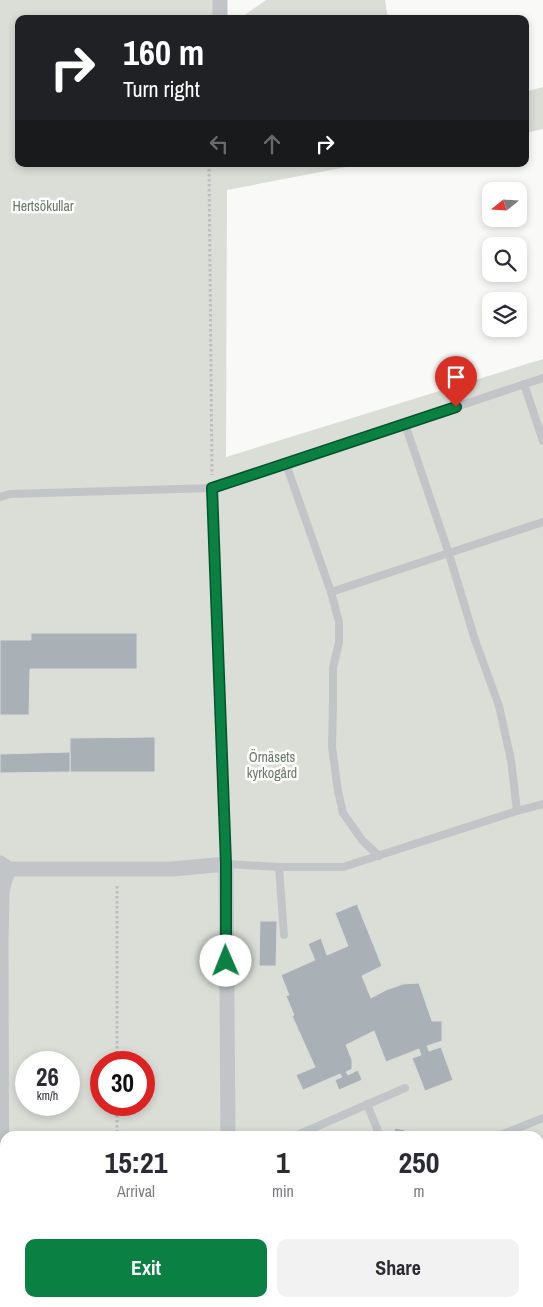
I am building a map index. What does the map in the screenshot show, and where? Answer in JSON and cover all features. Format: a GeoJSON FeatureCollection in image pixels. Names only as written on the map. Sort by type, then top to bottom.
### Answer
{"type":"FeatureCollection","features":[{"type":"Feature","properties":{"kind":"street"},"geometry":{"type":"LineString","coordinates":[[220,0],[220,15]]}},
{"type":"Feature","properties":{"kind":"street"},"geometry":{"type":"LineString","coordinates":[[2,1131],[1,941],[2,893],[5,866],[172,869],[226,864],[228,1131]]}},
{"type":"Feature","properties":{"kind":"lane"},"geometry":{"type":"LineString","coordinates":[[0,497],[10,494],[212,488],[543,378]]}},
{"type":"Feature","properties":{"kind":"lane"},"geometry":{"type":"LineString","coordinates":[[524,384],[543,441]]}},
{"type":"Feature","properties":{"kind":"lane"},"geometry":{"type":"LineString","coordinates":[[404,424],[449,554],[498,706],[511,760],[517,811]]}},
{"type":"Feature","properties":{"kind":"lane"},"geometry":{"type":"LineString","coordinates":[[286,464],[331,592],[339,622],[339,642],[333,668],[332,747],[338,790],[344,813],[362,840],[379,856]]}},
{"type":"Feature","properties":{"kind":"lane"},"geometry":{"type":"LineString","coordinates":[[212,488],[226,864],[279,867],[343,867],[543,804]]}},
{"type":"Feature","properties":{"kind":"lane"},"geometry":{"type":"LineString","coordinates":[[331,592],[543,522]]}},
{"type":"Feature","properties":{"kind":"lane"},"geometry":{"type":"LineString","coordinates":[[279,867],[284,934]]}},
{"type":"Feature","properties":{"kind":"lane"},"geometry":{"type":"LineString","coordinates":[[305,1131],[405,1088]]}},
{"type":"Feature","properties":{"kind":"lane"},"geometry":{"type":"LineString","coordinates":[[367,1104],[378,1131]]}},
{"type":"Feature","properties":{"kind":"lane"},"geometry":{"type":"LineString","coordinates":[[510,1131],[543,1118]]}},
{"type":"Feature","properties":{"kind":"path"},"geometry":{"type":"LineString","coordinates":[[209,167],[212,488]]}},
{"type":"Feature","properties":{"kind":"path"},"geometry":{"type":"LineString","coordinates":[[117,869],[117,1051]]}},
{"type":"Feature","properties":{"kind":"path"},"geometry":{"type":"LineString","coordinates":[[117,1116],[117,1131]]}},
{"type":"Feature","properties":{"kind":"green space","name":"Örnäsets kyrkogård"},"geometry":{"type":"Polygon","coordinates":[[[0,0],[224,0],[224,15],[15,15],[15,167],[346,167],[227,190],[226,457],[543,359],[543,1131],[0,1131],[0,0]]]}},
{"type":"Feature","properties":{"kind":"green space"},"geometry":{"type":"Polygon","coordinates":[[[266,0],[385,0],[387,15],[245,15],[266,0]]]}},
{"type":"Feature","properties":{"kind":"green space"},"geometry":{"type":"Polygon","coordinates":[[[543,87],[543,129],[529,132],[529,91],[543,87]]]}},
{"type":"Feature","properties":{"kind":"building"},"geometry":{"type":"Polygon","coordinates":[[[31,633],[137,633],[137,669],[30,669],[29,715],[0,715],[0,640],[31,640],[31,633]]]}},
{"type":"Feature","properties":{"kind":"building"},"geometry":{"type":"Polygon","coordinates":[[[155,737],[155,772],[70,772],[70,738],[155,737]]]}},
{"type":"Feature","properties":{"kind":"building"},"geometry":{"type":"Polygon","coordinates":[[[70,752],[70,772],[0,773],[0,754],[70,752]]]}},
{"type":"Feature","properties":{"kind":"building"},"geometry":{"type":"Polygon","coordinates":[[[357,904],[382,966],[362,976],[371,998],[403,984],[419,983],[432,1021],[442,1021],[442,1041],[427,1046],[429,1051],[441,1047],[453,1080],[425,1091],[412,1058],[421,1055],[419,1049],[386,1062],[374,1031],[346,1045],[352,1060],[352,1069],[346,1072],[348,1075],[358,1070],[362,1080],[339,1090],[335,1080],[342,1077],[340,1074],[303,1090],[296,1075],[315,1067],[292,1016],[294,1015],[286,996],[289,995],[281,975],[315,960],[308,944],[321,938],[327,955],[348,946],[335,913],[357,904]]]}},
{"type":"Feature","properties":{"kind":"building"},"geometry":{"type":"Polygon","coordinates":[[[260,921],[277,921],[276,966],[259,966],[260,921]]]}},
{"type":"Feature","properties":{"kind":"building"},"geometry":{"type":"Polygon","coordinates":[[[395,1128],[405,1130],[405,1131],[394,1131],[395,1128]]]}},
{"type":"Feature","properties":{"kind":"route"},"geometry":{"type":"LineString","coordinates":[[226,961],[226,864],[212,488],[456,407]]}},
{"type":"Feature","properties":{"kind":"park label","name":"Hertsökullar"},"geometry":{"type":"Point","coordinates":[43,206]}}]}
